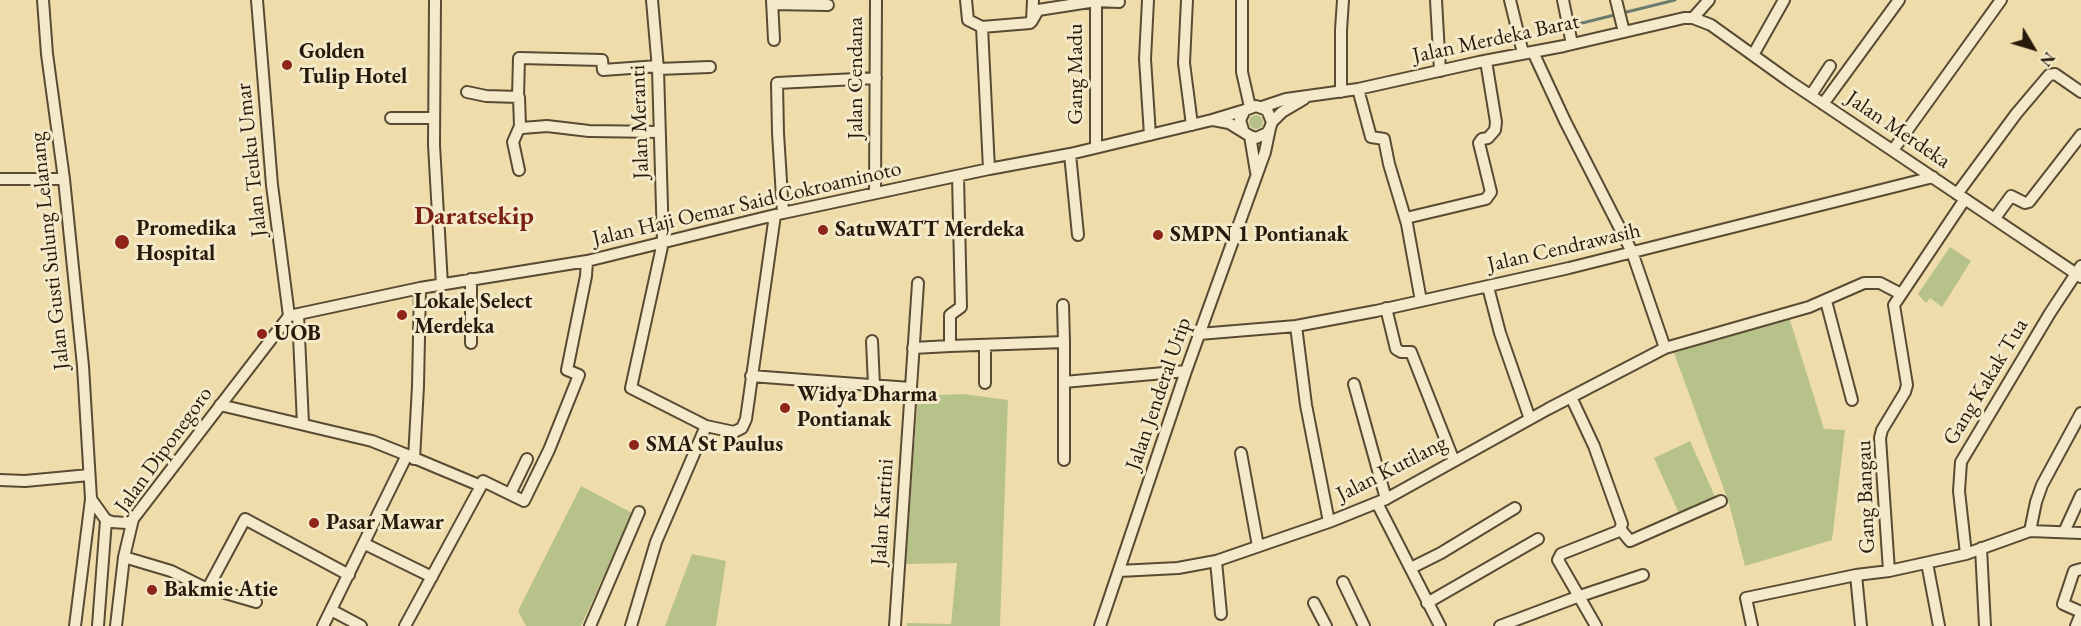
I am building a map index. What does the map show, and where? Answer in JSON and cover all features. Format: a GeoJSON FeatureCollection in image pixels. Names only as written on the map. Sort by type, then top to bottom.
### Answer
{"type":"FeatureCollection","features":[{"type":"Feature","properties":{"kind":"street","name":"Jalan Gusti Sulung Lelanang"},"geometry":{"type":"LineString","coordinates":[[43,0],[47,54],[64,179],[83,366],[91,499],[75,626]]}},
{"type":"Feature","properties":{"kind":"street","name":"Jalan Teuku Umar"},"geometry":{"type":"LineString","coordinates":[[257,0],[272,185],[294,315],[303,424]]}},
{"type":"Feature","properties":{"kind":"street"},"geometry":{"type":"LineString","coordinates":[[435,0],[434,118],[442,285]]}},
{"type":"Feature","properties":{"kind":"street","name":"Jalan Meranti"},"geometry":{"type":"LineString","coordinates":[[652,0],[658,68],[663,242],[631,388],[706,426]]}},
{"type":"Feature","properties":{"kind":"street","name":"Jalan Cendana"},"geometry":{"type":"LineString","coordinates":[[875,193],[876,0]]}},
{"type":"Feature","properties":{"kind":"street"},"geometry":{"type":"LineString","coordinates":[[966,0],[968,20],[982,27],[1030,23],[1038,10],[1096,1],[1119,2],[1119,0]]}},
{"type":"Feature","properties":{"kind":"street"},"geometry":{"type":"LineString","coordinates":[[1032,21],[1033,0]]}},
{"type":"Feature","properties":{"kind":"street"},"geometry":{"type":"LineString","coordinates":[[1148,0],[1145,59],[1150,135]]}},
{"type":"Feature","properties":{"kind":"street"},"geometry":{"type":"LineString","coordinates":[[1187,0],[1184,63],[1192,125]]}},
{"type":"Feature","properties":{"kind":"street"},"geometry":{"type":"LineString","coordinates":[[1242,0],[1242,72],[1247,109],[1240,120],[1246,133],[1257,176]]}},
{"type":"Feature","properties":{"kind":"street"},"geometry":{"type":"LineString","coordinates":[[1341,92],[1343,0]]}},
{"type":"Feature","properties":{"kind":"street"},"geometry":{"type":"LineString","coordinates":[[1436,0],[1440,71]]}},
{"type":"Feature","properties":{"kind":"street"},"geometry":{"type":"LineString","coordinates":[[1510,0],[1528,53],[1632,252],[1665,348]]}},
{"type":"Feature","properties":{"kind":"street"},"geometry":{"type":"LineString","coordinates":[[1563,0],[1572,44]]}},
{"type":"Feature","properties":{"kind":"street"},"geometry":{"type":"LineString","coordinates":[[1693,18],[1708,0]]}},
{"type":"Feature","properties":{"kind":"street"},"geometry":{"type":"LineString","coordinates":[[1753,55],[1784,0]]}},
{"type":"Feature","properties":{"kind":"street"},"geometry":{"type":"LineString","coordinates":[[1823,104],[1899,0]]}},
{"type":"Feature","properties":{"kind":"street"},"geometry":{"type":"LineString","coordinates":[[1893,150],[2001,0]]}},
{"type":"Feature","properties":{"kind":"street","name":"Gang Madu"},"geometry":{"type":"LineString","coordinates":[[1096,1],[1096,147]]}},
{"type":"Feature","properties":{"kind":"street"},"geometry":{"type":"LineString","coordinates":[[774,40],[772,2],[828,5]]}},
{"type":"Feature","properties":{"kind":"street"},"geometry":{"type":"LineString","coordinates":[[1617,3],[1623,28]]}},
{"type":"Feature","properties":{"kind":"street","name":"Jalan Merdeka Barat"},"geometry":{"type":"LineString","coordinates":[[1262,107],[1286,99],[1358,89],[1572,44],[1623,28],[1693,18]]}},
{"type":"Feature","properties":{"kind":"street","name":"Jalan Merdeka"},"geometry":{"type":"LineString","coordinates":[[1693,18],[1711,26],[1823,104],[1961,196],[1997,215],[2079,272]]}},
{"type":"Feature","properties":{"kind":"street"},"geometry":{"type":"LineString","coordinates":[[982,27],[989,169]]}},
{"type":"Feature","properties":{"kind":"street"},"geometry":{"type":"LineString","coordinates":[[519,170],[513,142],[520,126],[519,58],[602,60],[603,70],[710,68]]}},
{"type":"Feature","properties":{"kind":"street"},"geometry":{"type":"LineString","coordinates":[[1406,218],[1486,199],[1491,192],[1479,143],[1495,130],[1496,122],[1486,61]]}},
{"type":"Feature","properties":{"kind":"street"},"geometry":{"type":"LineString","coordinates":[[1811,95],[1830,66]]}},
{"type":"Feature","properties":{"kind":"street","name":"Gang Bangau"},"geometry":{"type":"LineString","coordinates":[[1889,571],[1880,438],[1882,430],[1907,388],[1894,305],[1961,196],[2016,114],[2049,75],[2055,74],[2081,92]]}},
{"type":"Feature","properties":{"kind":"street"},"geometry":{"type":"LineString","coordinates":[[631,626],[656,542],[706,426],[734,432],[742,428],[746,419],[751,376],[779,214],[777,83],[876,78]]}},
{"type":"Feature","properties":{"kind":"street"},"geometry":{"type":"LineString","coordinates":[[1358,89],[1371,137],[1384,139],[1406,218],[1421,301]]}},
{"type":"Feature","properties":{"kind":"street"},"geometry":{"type":"LineString","coordinates":[[467,92],[486,96],[518,97]]}},
{"type":"Feature","properties":{"kind":"street"},"geometry":{"type":"LineString","coordinates":[[1212,120],[1229,123],[1246,133],[1262,136],[1282,112],[1307,97]]}},
{"type":"Feature","properties":{"kind":"street"},"geometry":{"type":"LineString","coordinates":[[1247,109],[1262,107],[1271,116],[1271,125]]}},
{"type":"Feature","properties":{"kind":"street","name":"Jalan Haji Oemar Said Cokroaminoto"},"geometry":{"type":"LineString","coordinates":[[294,315],[420,288],[587,261],[779,214],[1070,154],[1212,120],[1247,109]]}},
{"type":"Feature","properties":{"kind":"street"},"geometry":{"type":"LineString","coordinates":[[391,118],[434,118]]}},
{"type":"Feature","properties":{"kind":"street","name":"Jalan Jenderal Urip"},"geometry":{"type":"LineString","coordinates":[[1100,626],[1186,371],[1257,176],[1271,125]]}},
{"type":"Feature","properties":{"kind":"street"},"geometry":{"type":"LineString","coordinates":[[520,126],[522,128],[547,126],[589,131],[660,132]]}},
{"type":"Feature","properties":{"kind":"street"},"geometry":{"type":"LineString","coordinates":[[1997,215],[2012,196],[2025,203],[2029,202],[2081,135]]}},
{"type":"Feature","properties":{"kind":"street"},"geometry":{"type":"LineString","coordinates":[[1070,154],[1078,235]]}},
{"type":"Feature","properties":{"kind":"street"},"geometry":{"type":"LineString","coordinates":[[950,346],[950,315],[960,309],[962,304],[958,176]]}},
{"type":"Feature","properties":{"kind":"street","name":"Jalan Cendrawasih"},"geometry":{"type":"LineString","coordinates":[[1199,334],[1296,326],[1386,309],[1488,287],[1933,177]]}},
{"type":"Feature","properties":{"kind":"street"},"geometry":{"type":"LineString","coordinates":[[0,179],[64,179]]}},
{"type":"Feature","properties":{"kind":"street"},"geometry":{"type":"LineString","coordinates":[[219,405],[372,441],[524,501],[549,450],[579,375],[567,370],[587,261]]}},
{"type":"Feature","properties":{"kind":"street","name":"Gang Kakak Tua"},"geometry":{"type":"LineString","coordinates":[[1966,554],[1959,491],[1961,462],[2044,322],[2079,272]]}},
{"type":"Feature","properties":{"kind":"street"},"geometry":{"type":"LineString","coordinates":[[471,279],[471,343]]}},
{"type":"Feature","properties":{"kind":"street","name":"Jalan Kutilang"},"geometry":{"type":"LineString","coordinates":[[1119,571],[1178,568],[1216,561],[1329,522],[1381,501],[1665,348],[1826,301],[1870,282],[1880,283],[1901,294]]}},
{"type":"Feature","properties":{"kind":"street","name":"Jalan Kartini"},"geometry":{"type":"LineString","coordinates":[[895,626],[918,283]]}},
{"type":"Feature","properties":{"kind":"street"},"geometry":{"type":"LineString","coordinates":[[1488,287],[1500,333],[1530,419]]}},
{"type":"Feature","properties":{"kind":"street"},"geometry":{"type":"LineString","coordinates":[[323,626],[411,457],[418,386],[420,288]]}},
{"type":"Feature","properties":{"kind":"street"},"geometry":{"type":"LineString","coordinates":[[1826,301],[1852,400]]}},
{"type":"Feature","properties":{"kind":"street"},"geometry":{"type":"LineString","coordinates":[[1063,305],[1064,460]]}},
{"type":"Feature","properties":{"kind":"street"},"geometry":{"type":"LineString","coordinates":[[1386,309],[1396,349],[1401,352],[1411,352],[1454,461]]}},
{"type":"Feature","properties":{"kind":"street","name":"Jalan Diponegoro"},"geometry":{"type":"LineString","coordinates":[[116,626],[124,556],[133,519],[219,405],[294,315]]}},
{"type":"Feature","properties":{"kind":"street"},"geometry":{"type":"LineString","coordinates":[[1296,326],[1306,405],[1329,522]]}},
{"type":"Feature","properties":{"kind":"street"},"geometry":{"type":"LineString","coordinates":[[872,341],[874,385]]}},
{"type":"Feature","properties":{"kind":"street"},"geometry":{"type":"LineString","coordinates":[[913,348],[1065,342]]}},
{"type":"Feature","properties":{"kind":"street"},"geometry":{"type":"LineString","coordinates":[[985,345],[985,383]]}},
{"type":"Feature","properties":{"kind":"street"},"geometry":{"type":"LineString","coordinates":[[1064,382],[1186,371]]}},
{"type":"Feature","properties":{"kind":"street"},"geometry":{"type":"LineString","coordinates":[[751,376],[910,388]]}},
{"type":"Feature","properties":{"kind":"street"},"geometry":{"type":"LineString","coordinates":[[1354,384],[1381,501],[1427,603],[1440,626]]}},
{"type":"Feature","properties":{"kind":"street"},"geometry":{"type":"LineString","coordinates":[[1571,397],[1605,474],[1622,524],[1621,530],[1630,542],[1721,501]]}},
{"type":"Feature","properties":{"kind":"street"},"geometry":{"type":"LineString","coordinates":[[2030,531],[2042,485],[2081,413]]}},
{"type":"Feature","properties":{"kind":"street"},"geometry":{"type":"LineString","coordinates":[[1241,453],[1258,546]]}},
{"type":"Feature","properties":{"kind":"street"},"geometry":{"type":"LineString","coordinates":[[510,494],[527,459]]}},
{"type":"Feature","properties":{"kind":"street"},"geometry":{"type":"LineString","coordinates":[[0,480],[25,481],[89,475]]}},
{"type":"Feature","properties":{"kind":"street"},"geometry":{"type":"LineString","coordinates":[[405,626],[482,484]]}},
{"type":"Feature","properties":{"kind":"street"},"geometry":{"type":"LineString","coordinates":[[2064,532],[2081,495]]}},
{"type":"Feature","properties":{"kind":"street"},"geometry":{"type":"LineString","coordinates":[[91,499],[106,520],[119,524],[133,519]]}},
{"type":"Feature","properties":{"kind":"street"},"geometry":{"type":"LineString","coordinates":[[1411,568],[1441,553],[1515,508]]}},
{"type":"Feature","properties":{"kind":"street"},"geometry":{"type":"LineString","coordinates":[[590,626],[639,512]]}},
{"type":"Feature","properties":{"kind":"street"},"geometry":{"type":"LineString","coordinates":[[208,588],[245,519],[349,575]]}},
{"type":"Feature","properties":{"kind":"street"},"geometry":{"type":"LineString","coordinates":[[98,626],[106,520]]}},
{"type":"Feature","properties":{"kind":"street"},"geometry":{"type":"LineString","coordinates":[[1596,626],[1559,564],[1560,556],[1621,530]]}},
{"type":"Feature","properties":{"kind":"street"},"geometry":{"type":"LineString","coordinates":[[1752,626],[1746,598],[1966,554],[2030,531],[2081,534]]}},
{"type":"Feature","properties":{"kind":"street"},"geometry":{"type":"LineString","coordinates":[[1427,603],[1538,539]]}},
{"type":"Feature","properties":{"kind":"street"},"geometry":{"type":"LineString","coordinates":[[365,544],[432,577]]}},
{"type":"Feature","properties":{"kind":"street"},"geometry":{"type":"LineString","coordinates":[[1981,548],[1985,626]]}},
{"type":"Feature","properties":{"kind":"street"},"geometry":{"type":"LineString","coordinates":[[124,556],[208,588],[256,602]]}},
{"type":"Feature","properties":{"kind":"street"},"geometry":{"type":"LineString","coordinates":[[1216,561],[1221,614]]}},
{"type":"Feature","properties":{"kind":"street"},"geometry":{"type":"LineString","coordinates":[[1927,563],[1939,626]]}},
{"type":"Feature","properties":{"kind":"street"},"geometry":{"type":"LineString","coordinates":[[2076,626],[2081,613],[2063,604],[2074,571],[2081,569]]}},
{"type":"Feature","properties":{"kind":"street"},"geometry":{"type":"LineString","coordinates":[[1500,626],[1643,575]]}},
{"type":"Feature","properties":{"kind":"street"},"geometry":{"type":"LineString","coordinates":[[1856,575],[1861,626]]}},
{"type":"Feature","properties":{"kind":"street"},"geometry":{"type":"LineString","coordinates":[[1343,582],[1364,626]]}},
{"type":"Feature","properties":{"kind":"street"},"geometry":{"type":"LineString","coordinates":[[1314,603],[1326,626]]}},
{"type":"Feature","properties":{"kind":"street"},"geometry":{"type":"LineString","coordinates":[[331,610],[361,626]]}},
{"type":"Feature","properties":{"kind":"green space"},"geometry":{"type":"Polygon","coordinates":[[[1253,115],[1259,115],[1263,122],[1259,129],[1253,129],[1249,125],[1249,119],[1253,115]]]}},
{"type":"Feature","properties":{"kind":"green space"},"geometry":{"type":"Polygon","coordinates":[[[1950,247],[1971,261],[1942,307],[1930,298],[1926,303],[1918,294],[1950,247]]]}},
{"type":"Feature","properties":{"kind":"green space"},"geometry":{"type":"Polygon","coordinates":[[[1789,317],[1824,429],[1845,430],[1832,540],[1745,566],[1729,503],[1674,353],[1789,317]]]}},
{"type":"Feature","properties":{"kind":"green space"},"geometry":{"type":"Polygon","coordinates":[[[963,394],[1008,400],[1000,626],[907,626],[907,623],[951,624],[957,563],[905,564],[918,396],[963,394]]]}},
{"type":"Feature","properties":{"kind":"green space"},"geometry":{"type":"Polygon","coordinates":[[[1690,441],[1717,501],[1681,518],[1654,458],[1690,441]]]}},
{"type":"Feature","properties":{"kind":"green space"},"geometry":{"type":"Polygon","coordinates":[[[581,486],[632,513],[581,626],[526,626],[518,611],[581,486]]]}},
{"type":"Feature","properties":{"kind":"green space"},"geometry":{"type":"Polygon","coordinates":[[[692,554],[726,561],[716,626],[665,626],[692,554]]]}},
{"type":"Feature","properties":{"kind":"waterway"},"geometry":{"type":"LineString","coordinates":[[1558,29],[1675,0]]}},
{"type":"Feature","properties":{"kind":"place","name":"Golden Tulip Hotel"},"geometry":{"type":"Point","coordinates":[287,65]}},
{"type":"Feature","properties":{"kind":"place","name":"SatuWATT Merdeka"},"geometry":{"type":"Point","coordinates":[823,230]}},
{"type":"Feature","properties":{"kind":"place","name":"SMPN 1 Pontianak"},"geometry":{"type":"Point","coordinates":[1158,235]}},
{"type":"Feature","properties":{"kind":"place","name":"Promedika Hospital"},"geometry":{"type":"Point","coordinates":[122,242]}},
{"type":"Feature","properties":{"kind":"place","name":"Lokale Select Merdeka"},"geometry":{"type":"Point","coordinates":[402,315]}},
{"type":"Feature","properties":{"kind":"place","name":"UOB"},"geometry":{"type":"Point","coordinates":[262,334]}},
{"type":"Feature","properties":{"kind":"place","name":"Widya Dharma Pontianak"},"geometry":{"type":"Point","coordinates":[785,408]}},
{"type":"Feature","properties":{"kind":"place","name":"SMA St Paulus"},"geometry":{"type":"Point","coordinates":[634,445]}},
{"type":"Feature","properties":{"kind":"place","name":"Pasar Mawar"},"geometry":{"type":"Point","coordinates":[314,523]}},
{"type":"Feature","properties":{"kind":"place","name":"Bakmie Atie"},"geometry":{"type":"Point","coordinates":[152,590]}},
{"type":"Feature","properties":{"kind":"district","name":"Daratsekip"},"geometry":{"type":"Point","coordinates":[474,217]}}]}
